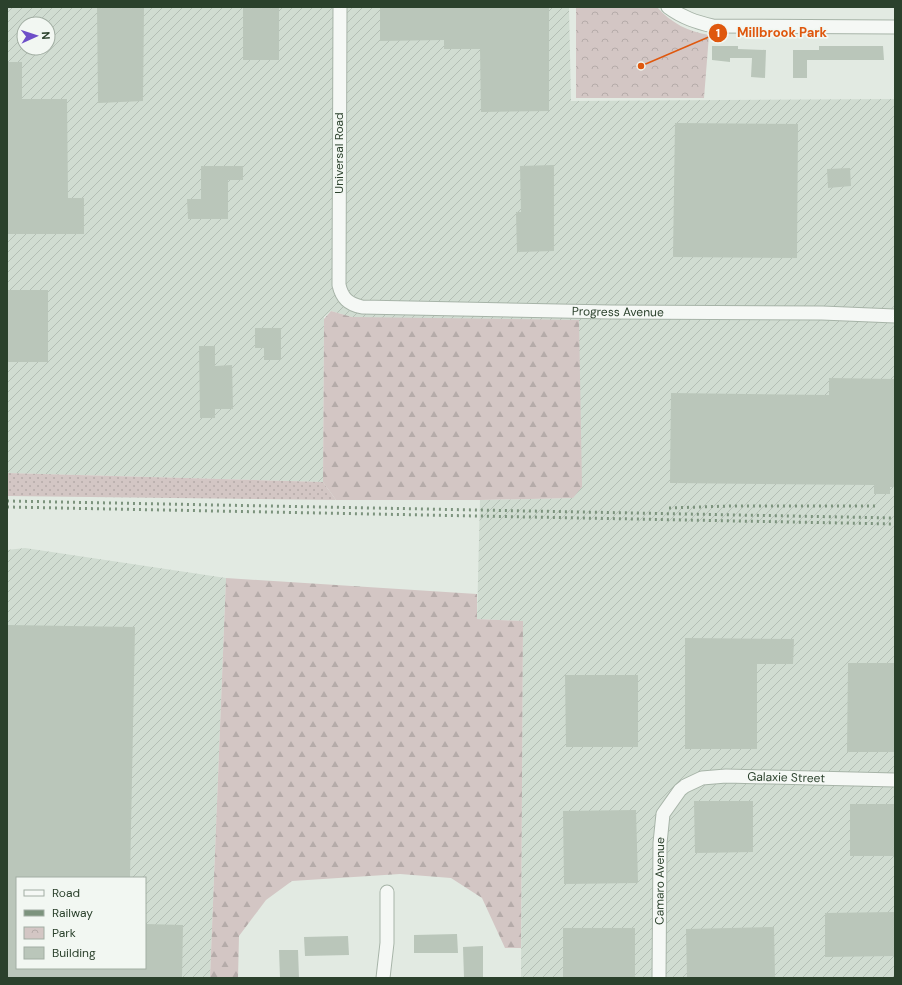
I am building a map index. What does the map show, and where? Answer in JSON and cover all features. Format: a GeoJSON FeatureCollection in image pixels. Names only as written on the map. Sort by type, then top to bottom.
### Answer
{"type":"FeatureCollection","features":[{"type":"Feature","properties":{"kind":"street","name":"Universal Road"},"geometry":{"type":"LineString","coordinates":[[340,7],[339,285],[344,298]]}},
{"type":"Feature","properties":{"kind":"street"},"geometry":{"type":"LineString","coordinates":[[668,7],[680,16],[692,21],[713,26],[895,26]]}},
{"type":"Feature","properties":{"kind":"street","name":"Progress Avenue"},"geometry":{"type":"LineString","coordinates":[[344,298],[352,305],[362,307],[610,312],[822,313],[895,316]]}},
{"type":"Feature","properties":{"kind":"street","name":"Galaxie Street"},"geometry":{"type":"LineString","coordinates":[[680,790],[702,778],[726,776],[895,780]]}},
{"type":"Feature","properties":{"kind":"street","name":"Camaro Avenue"},"geometry":{"type":"LineString","coordinates":[[659,978],[660,843],[663,814],[680,790]]}},
{"type":"Feature","properties":{"kind":"street"},"geometry":{"type":"LineString","coordinates":[[383,978],[387,943],[387,892]]}},
{"type":"Feature","properties":{"kind":"shaded area"},"geometry":{"type":"Polygon","coordinates":[[[7,7],[569,7],[571,101],[895,99],[895,978],[521,978],[523,621],[477,619],[480,500],[573,498],[352,317],[331,311],[324,317],[323,482],[7,473],[7,7]]]}},
{"type":"Feature","properties":{"kind":"shaded area"},"geometry":{"type":"Polygon","coordinates":[[[25,548],[226,578],[210,978],[7,978],[7,550],[25,548]]]}},
{"type":"Feature","properties":{"kind":"green space"},"geometry":{"type":"Polygon","coordinates":[[[576,7],[657,7],[668,18],[681,26],[694,32],[709,35],[704,98],[576,98],[576,7]]]}},
{"type":"Feature","properties":{"kind":"green space"},"geometry":{"type":"Polygon","coordinates":[[[331,311],[352,317],[579,320],[582,487],[573,498],[480,500],[336,500],[323,482],[324,319],[331,311]]]}},
{"type":"Feature","properties":{"kind":"green space"},"geometry":{"type":"Polygon","coordinates":[[[7,473],[323,482],[336,500],[7,496],[7,473]]]}},
{"type":"Feature","properties":{"kind":"green space"},"geometry":{"type":"Polygon","coordinates":[[[226,578],[477,594],[477,619],[523,621],[521,948],[505,948],[482,898],[451,878],[400,874],[292,881],[266,900],[239,936],[238,978],[210,978],[226,578]]]}},
{"type":"Feature","properties":{"kind":"building"},"geometry":{"type":"Polygon","coordinates":[[[97,7],[144,7],[143,101],[98,103],[97,7]]]}},
{"type":"Feature","properties":{"kind":"building"},"geometry":{"type":"Polygon","coordinates":[[[243,7],[279,7],[279,60],[243,60],[243,7]]]}},
{"type":"Feature","properties":{"kind":"building"},"geometry":{"type":"Polygon","coordinates":[[[380,7],[549,7],[549,111],[481,112],[480,49],[444,49],[444,40],[380,41],[380,7]]]}},
{"type":"Feature","properties":{"kind":"building"},"geometry":{"type":"Polygon","coordinates":[[[712,46],[738,46],[738,49],[766,50],[765,78],[751,77],[752,58],[730,58],[730,62],[712,60],[712,46]]]}},
{"type":"Feature","properties":{"kind":"building"},"geometry":{"type":"Polygon","coordinates":[[[819,46],[883,46],[884,60],[807,60],[807,78],[793,78],[793,50],[819,50],[819,46]]]}},
{"type":"Feature","properties":{"kind":"building"},"geometry":{"type":"Polygon","coordinates":[[[7,62],[22,62],[22,99],[67,99],[68,198],[84,198],[84,234],[7,234],[7,62]]]}},
{"type":"Feature","properties":{"kind":"building"},"geometry":{"type":"Polygon","coordinates":[[[675,123],[798,124],[797,258],[673,257],[675,123]]]}},
{"type":"Feature","properties":{"kind":"building"},"geometry":{"type":"Polygon","coordinates":[[[554,165],[554,251],[517,252],[516,212],[521,212],[520,166],[554,165]]]}},
{"type":"Feature","properties":{"kind":"building"},"geometry":{"type":"Polygon","coordinates":[[[201,166],[243,166],[243,180],[228,180],[228,219],[188,219],[187,199],[201,199],[201,166]]]}},
{"type":"Feature","properties":{"kind":"building"},"geometry":{"type":"Polygon","coordinates":[[[850,168],[851,186],[828,188],[827,169],[850,168]]]}},
{"type":"Feature","properties":{"kind":"building"},"geometry":{"type":"Polygon","coordinates":[[[7,290],[48,290],[48,362],[7,362],[7,290]]]}},
{"type":"Feature","properties":{"kind":"building"},"geometry":{"type":"Polygon","coordinates":[[[255,328],[281,328],[281,360],[264,360],[264,348],[255,348],[255,328]]]}},
{"type":"Feature","properties":{"kind":"building"},"geometry":{"type":"Polygon","coordinates":[[[199,346],[215,346],[215,366],[232,365],[233,409],[215,409],[215,418],[200,418],[199,346]]]}},
{"type":"Feature","properties":{"kind":"building"},"geometry":{"type":"Polygon","coordinates":[[[829,378],[895,379],[895,487],[890,487],[890,494],[874,494],[874,485],[670,483],[671,393],[829,395],[829,378]]]}},
{"type":"Feature","properties":{"kind":"building"},"geometry":{"type":"Polygon","coordinates":[[[7,625],[135,627],[130,877],[16,877],[16,969],[146,969],[146,924],[183,925],[182,978],[7,978],[7,625]]]}},
{"type":"Feature","properties":{"kind":"building"},"geometry":{"type":"Polygon","coordinates":[[[685,638],[794,639],[793,664],[757,664],[757,749],[685,749],[685,638]]]}},
{"type":"Feature","properties":{"kind":"building"},"geometry":{"type":"Polygon","coordinates":[[[848,663],[895,663],[895,752],[847,752],[848,663]]]}},
{"type":"Feature","properties":{"kind":"building"},"geometry":{"type":"Polygon","coordinates":[[[565,675],[638,675],[638,747],[566,747],[565,675]]]}},
{"type":"Feature","properties":{"kind":"building"},"geometry":{"type":"Polygon","coordinates":[[[694,801],[753,801],[753,852],[695,853],[694,801]]]}},
{"type":"Feature","properties":{"kind":"building"},"geometry":{"type":"Polygon","coordinates":[[[850,804],[895,804],[895,856],[850,856],[850,804]]]}},
{"type":"Feature","properties":{"kind":"building"},"geometry":{"type":"Polygon","coordinates":[[[636,810],[638,883],[564,884],[563,811],[636,810]]]}},
{"type":"Feature","properties":{"kind":"building"},"geometry":{"type":"Polygon","coordinates":[[[895,912],[895,956],[825,957],[825,913],[895,912]]]}},
{"type":"Feature","properties":{"kind":"building"},"geometry":{"type":"Polygon","coordinates":[[[774,927],[775,978],[687,978],[686,929],[774,927]]]}},
{"type":"Feature","properties":{"kind":"building"},"geometry":{"type":"Polygon","coordinates":[[[563,928],[635,928],[635,978],[563,978],[563,928]]]}},
{"type":"Feature","properties":{"kind":"building"},"geometry":{"type":"Polygon","coordinates":[[[457,934],[458,953],[414,953],[414,935],[457,934]]]}},
{"type":"Feature","properties":{"kind":"building"},"geometry":{"type":"Polygon","coordinates":[[[348,936],[349,955],[305,956],[304,937],[348,936]]]}},
{"type":"Feature","properties":{"kind":"building"},"geometry":{"type":"Polygon","coordinates":[[[483,946],[483,978],[464,978],[463,947],[483,946]]]}},
{"type":"Feature","properties":{"kind":"building"},"geometry":{"type":"Polygon","coordinates":[[[279,950],[298,950],[299,978],[280,978],[279,950]]]}},
{"type":"Feature","properties":{"kind":"railway"},"geometry":{"type":"LineString","coordinates":[[7,501],[895,518]]}},
{"type":"Feature","properties":{"kind":"railway"},"geometry":{"type":"LineString","coordinates":[[669,508],[730,506],[875,506]]}},
{"type":"Feature","properties":{"kind":"railway"},"geometry":{"type":"LineString","coordinates":[[7,507],[895,524]]}},
{"type":"Feature","properties":{"kind":"place","name":"Millbrook Park"},"geometry":{"type":"Point","coordinates":[641,66]}}]}
